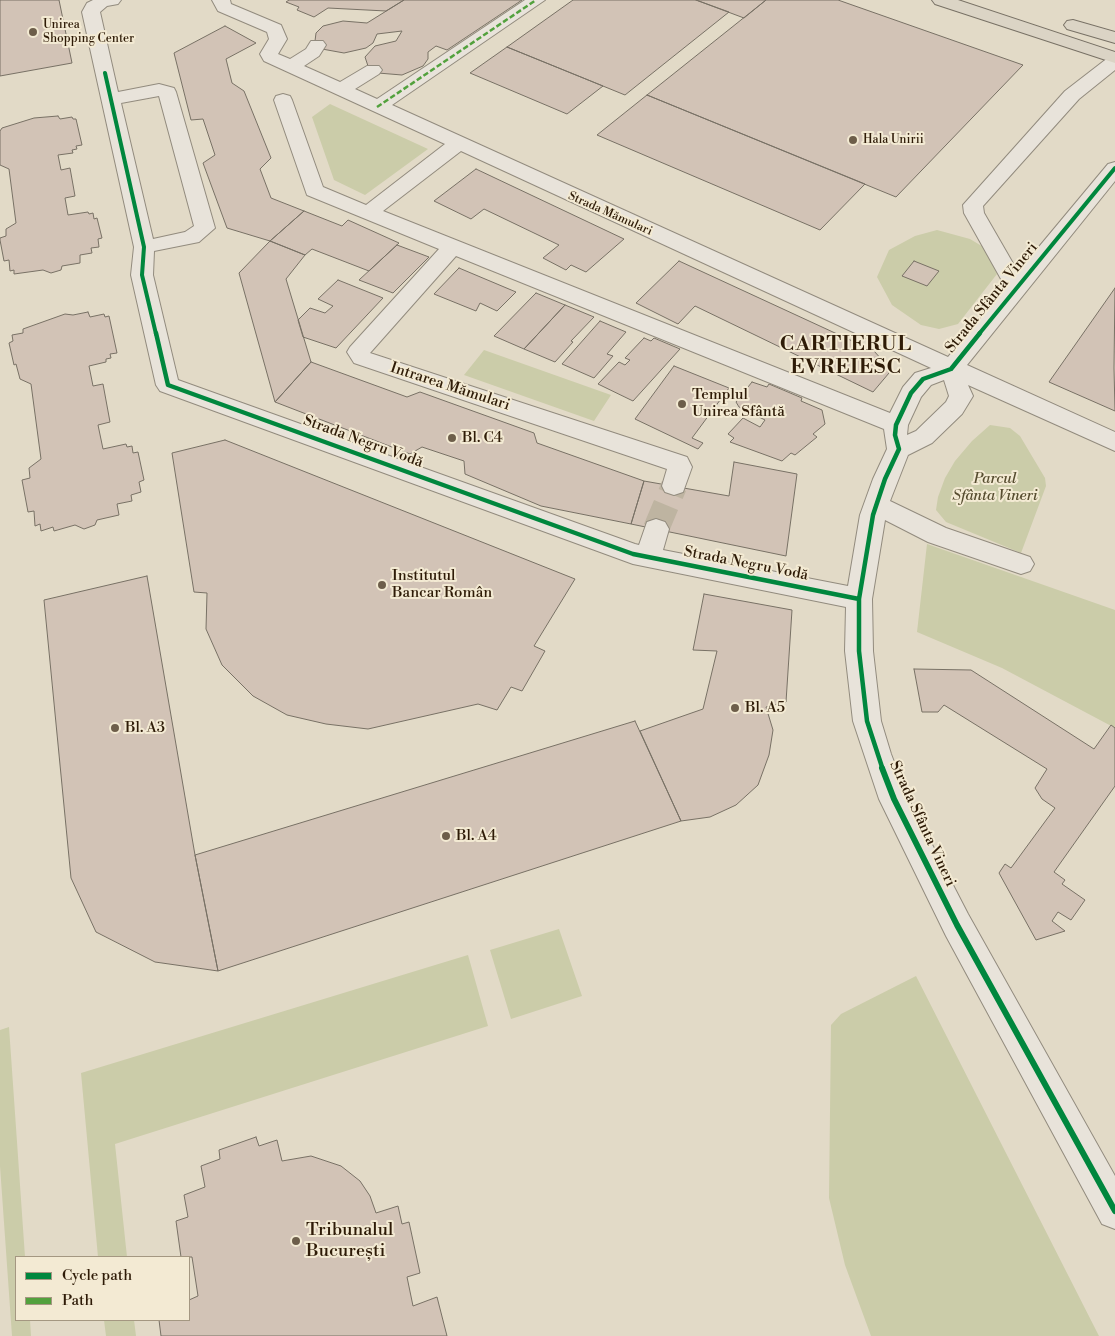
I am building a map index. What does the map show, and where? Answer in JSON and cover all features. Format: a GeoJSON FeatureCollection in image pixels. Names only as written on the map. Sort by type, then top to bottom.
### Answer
{"type":"FeatureCollection","features":[{"type":"Feature","properties":{"kind":"main road"},"geometry":{"type":"LineString","coordinates":[[941,0],[1115,60]]}},
{"type":"Feature","properties":{"kind":"main road"},"geometry":{"type":"LineString","coordinates":[[1055,19],[1115,38]]}},
{"type":"Feature","properties":{"kind":"street","name":"Strada Negru Vodă"},"geometry":{"type":"LineString","coordinates":[[112,0],[102,2],[93,7],[91,12],[144,247],[142,275],[168,385],[633,554],[859,599]]}},
{"type":"Feature","properties":{"kind":"street","name":"Strada Mămulari"},"geometry":{"type":"LineString","coordinates":[[221,0],[224,7],[275,29],[278,39],[269,54],[270,57],[1115,442]]}},
{"type":"Feature","properties":{"kind":"street"},"geometry":{"type":"LineString","coordinates":[[378,107],[536,0]]}},
{"type":"Feature","properties":{"kind":"street"},"geometry":{"type":"LineString","coordinates":[[296,69],[325,57],[323,48]]}},
{"type":"Feature","properties":{"kind":"street"},"geometry":{"type":"LineString","coordinates":[[1016,288],[974,213],[973,205],[1072,94],[1115,60]]}},
{"type":"Feature","properties":{"kind":"street"},"geometry":{"type":"LineString","coordinates":[[346,93],[378,72]]}},
{"type":"Feature","properties":{"kind":"street"},"geometry":{"type":"LineString","coordinates":[[110,99],[159,90],[167,92],[205,228],[192,237],[144,247]]}},
{"type":"Feature","properties":{"kind":"street"},"geometry":{"type":"LineString","coordinates":[[283,100],[314,192],[452,248],[897,437]]}},
{"type":"Feature","properties":{"kind":"street"},"geometry":{"type":"LineString","coordinates":[[367,214],[458,144]]}},
{"type":"Feature","properties":{"kind":"street","name":"Strada Sfânta Vineri"},"geometry":{"type":"LineString","coordinates":[[1115,168],[952,369],[923,379],[915,387],[876,505],[865,555],[859,599],[859,651],[863,698],[877,754],[894,799],[957,925],[1115,1211]]}},
{"type":"Feature","properties":{"kind":"street","name":"Intrarea Mămulari"},"geometry":{"type":"LineString","coordinates":[[452,248],[358,352],[362,358],[676,474]]}},
{"type":"Feature","properties":{"kind":"street","name":"Strada Sfânta Vineri"},"geometry":{"type":"LineString","coordinates":[[897,437],[924,437],[954,408],[961,396],[952,369]]}},
{"type":"Feature","properties":{"kind":"street"},"geometry":{"type":"LineString","coordinates":[[876,505],[937,535],[1021,564]]}},
{"type":"Feature","properties":{"kind":"street"},"geometry":{"type":"LineString","coordinates":[[648,557],[656,529]]}},
{"type":"Feature","properties":{"kind":"green space"},"geometry":{"type":"Polygon","coordinates":[[[330,104],[428,149],[365,195],[334,180],[312,117],[330,104]]]}},
{"type":"Feature","properties":{"kind":"green space"},"geometry":{"type":"Polygon","coordinates":[[[937,230],[970,239],[985,248],[997,274],[958,324],[939,329],[921,325],[892,305],[877,277],[889,250],[915,236],[937,230]]]}},
{"type":"Feature","properties":{"kind":"green space"},"geometry":{"type":"Polygon","coordinates":[[[484,350],[611,395],[594,421],[464,375],[484,350]]]}},
{"type":"Feature","properties":{"kind":"green space","name":"Parcul Sfânta Vineri"},"geometry":{"type":"Polygon","coordinates":[[[990,425],[1010,428],[1020,436],[1045,478],[1046,486],[1021,553],[946,522],[936,510],[938,497],[945,478],[955,461],[972,441],[990,425]]]}},
{"type":"Feature","properties":{"kind":"green space"},"geometry":{"type":"Polygon","coordinates":[[[927,544],[1115,610],[1115,728],[1002,668],[917,632],[927,544]]]}},
{"type":"Feature","properties":{"kind":"green space"},"geometry":{"type":"Polygon","coordinates":[[[559,929],[582,996],[511,1019],[490,950],[559,929]]]}},
{"type":"Feature","properties":{"kind":"green space"},"geometry":{"type":"Polygon","coordinates":[[[468,955],[488,1026],[115,1144],[127,1256],[98,1256],[81,1073],[468,955]]]}},
{"type":"Feature","properties":{"kind":"green space"},"geometry":{"type":"Polygon","coordinates":[[[916,976],[1099,1336],[871,1336],[845,1265],[829,1198],[831,1025],[841,1014],[916,976]]]}},
{"type":"Feature","properties":{"kind":"green space"},"geometry":{"type":"Polygon","coordinates":[[[9,1027],[25,1256],[15,1256],[15,1321],[30,1321],[31,1336],[12,1336],[0,1166],[0,1030],[9,1027]]]}},
{"type":"Feature","properties":{"kind":"green space"},"geometry":{"type":"Polygon","coordinates":[[[104,1321],[134,1321],[136,1336],[106,1336],[104,1321]]]}},
{"type":"Feature","properties":{"kind":"building","name":"Unirea Shopping Center"},"geometry":{"type":"Polygon","coordinates":[[[0,0],[59,0],[72,63],[0,76],[0,0]]]}},
{"type":"Feature","properties":{"kind":"building"},"geometry":{"type":"Polygon","coordinates":[[[289,0],[404,0],[386,11],[328,8],[314,17],[297,10],[299,7],[286,2],[289,0]]]}},
{"type":"Feature","properties":{"kind":"building"},"geometry":{"type":"Polygon","coordinates":[[[404,0],[522,0],[447,50],[436,46],[428,52],[428,59],[423,66],[402,75],[378,73],[368,66],[365,57],[375,46],[396,41],[402,31],[377,34],[373,43],[366,48],[344,53],[322,49],[315,41],[316,33],[323,26],[343,21],[367,23],[404,0]]]}},
{"type":"Feature","properties":{"kind":"building"},"geometry":{"type":"Polygon","coordinates":[[[573,0],[696,0],[729,12],[625,95],[507,47],[573,0]]]}},
{"type":"Feature","properties":{"kind":"building"},"geometry":{"type":"Polygon","coordinates":[[[696,0],[766,0],[744,18],[696,0]]]}},
{"type":"Feature","properties":{"kind":"building","name":"Hala Unirii"},"geometry":{"type":"Polygon","coordinates":[[[766,0],[838,0],[1023,65],[896,197],[647,95],[766,0]]]}},
{"type":"Feature","properties":{"kind":"building"},"geometry":{"type":"Polygon","coordinates":[[[225,26],[256,43],[226,59],[232,83],[244,91],[271,158],[260,169],[271,198],[304,211],[270,241],[227,228],[203,163],[215,155],[203,119],[191,120],[174,53],[225,26]]]}},
{"type":"Feature","properties":{"kind":"building"},"geometry":{"type":"Polygon","coordinates":[[[507,47],[603,86],[567,114],[470,73],[507,47]]]}},
{"type":"Feature","properties":{"kind":"building"},"geometry":{"type":"Polygon","coordinates":[[[647,95],[865,184],[820,230],[597,135],[647,95]]]}},
{"type":"Feature","properties":{"kind":"building"},"geometry":{"type":"Polygon","coordinates":[[[58,116],[60,119],[72,117],[76,119],[82,145],[76,146],[77,149],[72,150],[73,153],[58,155],[61,170],[70,168],[75,196],[65,198],[68,215],[93,213],[94,219],[97,218],[102,238],[98,239],[99,247],[91,248],[92,253],[80,255],[80,263],[62,266],[61,270],[51,273],[43,270],[14,274],[14,270],[10,271],[9,260],[4,261],[0,240],[0,238],[6,236],[6,229],[16,223],[9,169],[0,165],[0,131],[2,128],[34,118],[58,116]]]}},
{"type":"Feature","properties":{"kind":"building"},"geometry":{"type":"Polygon","coordinates":[[[476,169],[624,239],[586,272],[571,265],[566,270],[543,258],[559,245],[484,209],[471,219],[434,201],[476,169]]]}},
{"type":"Feature","properties":{"kind":"building"},"geometry":{"type":"Polygon","coordinates":[[[304,211],[342,226],[348,220],[399,243],[369,271],[312,249],[305,255],[270,241],[304,211]]]}},
{"type":"Feature","properties":{"kind":"building"},"geometry":{"type":"Polygon","coordinates":[[[270,241],[305,255],[286,279],[311,362],[275,402],[239,273],[270,241]]]}},
{"type":"Feature","properties":{"kind":"building"},"geometry":{"type":"Polygon","coordinates":[[[397,245],[429,257],[393,293],[359,280],[397,245]]]}},
{"type":"Feature","properties":{"kind":"building"},"geometry":{"type":"Polygon","coordinates":[[[679,261],[874,351],[883,361],[889,373],[873,392],[695,306],[678,324],[636,303],[679,261]]]}},
{"type":"Feature","properties":{"kind":"building"},"geometry":{"type":"Polygon","coordinates":[[[914,261],[939,271],[927,286],[902,276],[914,261]]]}},
{"type":"Feature","properties":{"kind":"building"},"geometry":{"type":"Polygon","coordinates":[[[459,268],[516,292],[497,311],[480,303],[476,311],[434,294],[459,268]]]}},
{"type":"Feature","properties":{"kind":"building"},"geometry":{"type":"Polygon","coordinates":[[[338,280],[383,298],[336,348],[303,337],[298,320],[310,308],[325,313],[333,306],[318,299],[338,280]]]}},
{"type":"Feature","properties":{"kind":"building"},"geometry":{"type":"Polygon","coordinates":[[[1115,288],[1114,368],[1115,411],[1049,382],[1115,288]]]}},
{"type":"Feature","properties":{"kind":"building"},"geometry":{"type":"Polygon","coordinates":[[[536,293],[565,305],[524,349],[494,336],[536,293]]]}},
{"type":"Feature","properties":{"kind":"building"},"geometry":{"type":"Polygon","coordinates":[[[565,305],[594,317],[571,341],[573,342],[555,362],[524,349],[565,305]]]}},
{"type":"Feature","properties":{"kind":"building"},"geometry":{"type":"Polygon","coordinates":[[[88,312],[90,317],[104,314],[105,317],[109,316],[117,353],[110,354],[111,358],[106,359],[106,362],[89,366],[93,386],[103,384],[110,422],[98,425],[103,449],[126,444],[127,447],[132,446],[133,453],[138,452],[144,480],[139,482],[141,492],[131,495],[132,501],[117,504],[119,515],[97,520],[95,525],[84,529],[75,525],[54,531],[53,527],[41,531],[40,524],[35,526],[34,511],[28,512],[22,480],[30,478],[29,468],[41,459],[31,384],[20,379],[16,364],[14,365],[9,343],[13,341],[12,335],[23,333],[23,329],[65,314],[73,315],[88,312]]]}},
{"type":"Feature","properties":{"kind":"building"},"geometry":{"type":"Polygon","coordinates":[[[600,321],[626,332],[607,354],[613,356],[594,378],[562,364],[600,321]]]}},
{"type":"Feature","properties":{"kind":"building"},"geometry":{"type":"Polygon","coordinates":[[[644,338],[651,341],[654,338],[680,349],[633,401],[598,384],[619,362],[625,365],[630,360],[625,358],[644,338]]]}},
{"type":"Feature","properties":{"kind":"building","name":"Bl. C4"},"geometry":{"type":"Polygon","coordinates":[[[311,362],[407,397],[420,392],[534,433],[537,443],[644,481],[631,524],[541,506],[465,474],[464,461],[422,447],[410,454],[275,402],[311,362]]]}},
{"type":"Feature","properties":{"kind":"building","name":"Templul Unirea Sfântă"},"geometry":{"type":"Polygon","coordinates":[[[674,366],[729,388],[692,438],[703,443],[698,449],[635,419],[674,366]]]}},
{"type":"Feature","properties":{"kind":"building"},"geometry":{"type":"Polygon","coordinates":[[[752,382],[767,387],[769,384],[802,398],[801,401],[822,410],[825,424],[813,434],[817,437],[795,455],[791,453],[782,461],[730,442],[734,438],[728,434],[743,418],[760,427],[765,420],[739,407],[736,402],[752,382]]]}},
{"type":"Feature","properties":{"kind":"building","name":"Institutul Bancar Român"},"geometry":{"type":"Polygon","coordinates":[[[225,440],[575,579],[534,646],[545,651],[522,691],[511,687],[497,710],[478,704],[368,729],[326,724],[287,715],[253,696],[222,665],[206,629],[207,593],[194,592],[172,453],[225,440]]]}},
{"type":"Feature","properties":{"kind":"building"},"geometry":{"type":"Polygon","coordinates":[[[734,462],[797,474],[786,556],[631,524],[644,481],[729,496],[734,462]]]}},
{"type":"Feature","properties":{"kind":"building","name":"Bl. A3"},"geometry":{"type":"Polygon","coordinates":[[[147,576],[195,855],[218,971],[155,962],[96,932],[71,878],[44,600],[147,576]]]}},
{"type":"Feature","properties":{"kind":"building","name":"Bl. A5"},"geometry":{"type":"Polygon","coordinates":[[[704,594],[792,610],[786,702],[766,707],[773,730],[769,755],[758,785],[736,805],[710,817],[681,821],[640,731],[703,709],[717,651],[693,650],[704,594]]]}},
{"type":"Feature","properties":{"kind":"building"},"geometry":{"type":"Polygon","coordinates":[[[914,669],[971,670],[1094,749],[1111,725],[1115,728],[1115,786],[1054,872],[1065,880],[1062,884],[1085,900],[1071,920],[1058,912],[1052,921],[1065,931],[1036,940],[999,873],[1005,864],[1011,868],[1055,808],[1042,799],[1035,788],[1047,769],[944,705],[938,712],[922,712],[914,669]]]}},
{"type":"Feature","properties":{"kind":"building","name":"Bl. A4"},"geometry":{"type":"Polygon","coordinates":[[[635,721],[681,821],[218,971],[195,855],[635,721]]]}},
{"type":"Feature","properties":{"kind":"building","name":"Tribunalul București"},"geometry":{"type":"Polygon","coordinates":[[[256,1137],[259,1146],[277,1140],[282,1161],[311,1156],[341,1166],[360,1181],[370,1196],[376,1213],[398,1206],[402,1224],[409,1222],[420,1273],[407,1277],[413,1306],[437,1297],[447,1336],[161,1336],[159,1321],[190,1321],[190,1300],[198,1296],[192,1257],[181,1256],[176,1221],[188,1217],[184,1195],[205,1187],[201,1166],[220,1159],[219,1150],[256,1137]]]}},
{"type":"Feature","properties":{"kind":"tunnel"},"geometry":{"type":"LineString","coordinates":[[656,529],[674,486]]}},
{"type":"Feature","properties":{"kind":"marked path"},"geometry":{"type":"LineString","coordinates":[[377,107],[536,0]]}},
{"type":"Feature","properties":{"kind":"cycle path"},"geometry":{"type":"LineString","coordinates":[[105,73],[144,247],[142,275],[168,385],[633,554],[859,599]]}},
{"type":"Feature","properties":{"kind":"cycle path"},"geometry":{"type":"LineString","coordinates":[[1115,168],[951,369],[923,379],[911,393],[896,425],[895,435],[899,449],[885,479],[873,515],[859,599],[859,651],[867,721],[894,799],[957,925],[1115,1211]]}},
{"type":"Feature","properties":{"kind":"place","name":"Unirea Shopping Center"},"geometry":{"type":"Point","coordinates":[33,32]}},
{"type":"Feature","properties":{"kind":"place","name":"Hala Unirii"},"geometry":{"type":"Point","coordinates":[853,140]}},
{"type":"Feature","properties":{"kind":"place","name":"Templul Unirea Sfântă"},"geometry":{"type":"Point","coordinates":[682,404]}},
{"type":"Feature","properties":{"kind":"place","name":"Bl. C4"},"geometry":{"type":"Point","coordinates":[452,438]}},
{"type":"Feature","properties":{"kind":"place","name":"Institutul Bancar Român"},"geometry":{"type":"Point","coordinates":[382,585]}},
{"type":"Feature","properties":{"kind":"place","name":"Bl. A5"},"geometry":{"type":"Point","coordinates":[735,708]}},
{"type":"Feature","properties":{"kind":"place","name":"Bl. A3"},"geometry":{"type":"Point","coordinates":[115,728]}},
{"type":"Feature","properties":{"kind":"place","name":"Bl. A4"},"geometry":{"type":"Point","coordinates":[446,836]}},
{"type":"Feature","properties":{"kind":"place","name":"Tribunalul București"},"geometry":{"type":"Point","coordinates":[296,1241]}},
{"type":"Feature","properties":{"kind":"district","name":"CARTIERUL EVREIESC"},"geometry":{"type":"Point","coordinates":[846,356]}}]}
